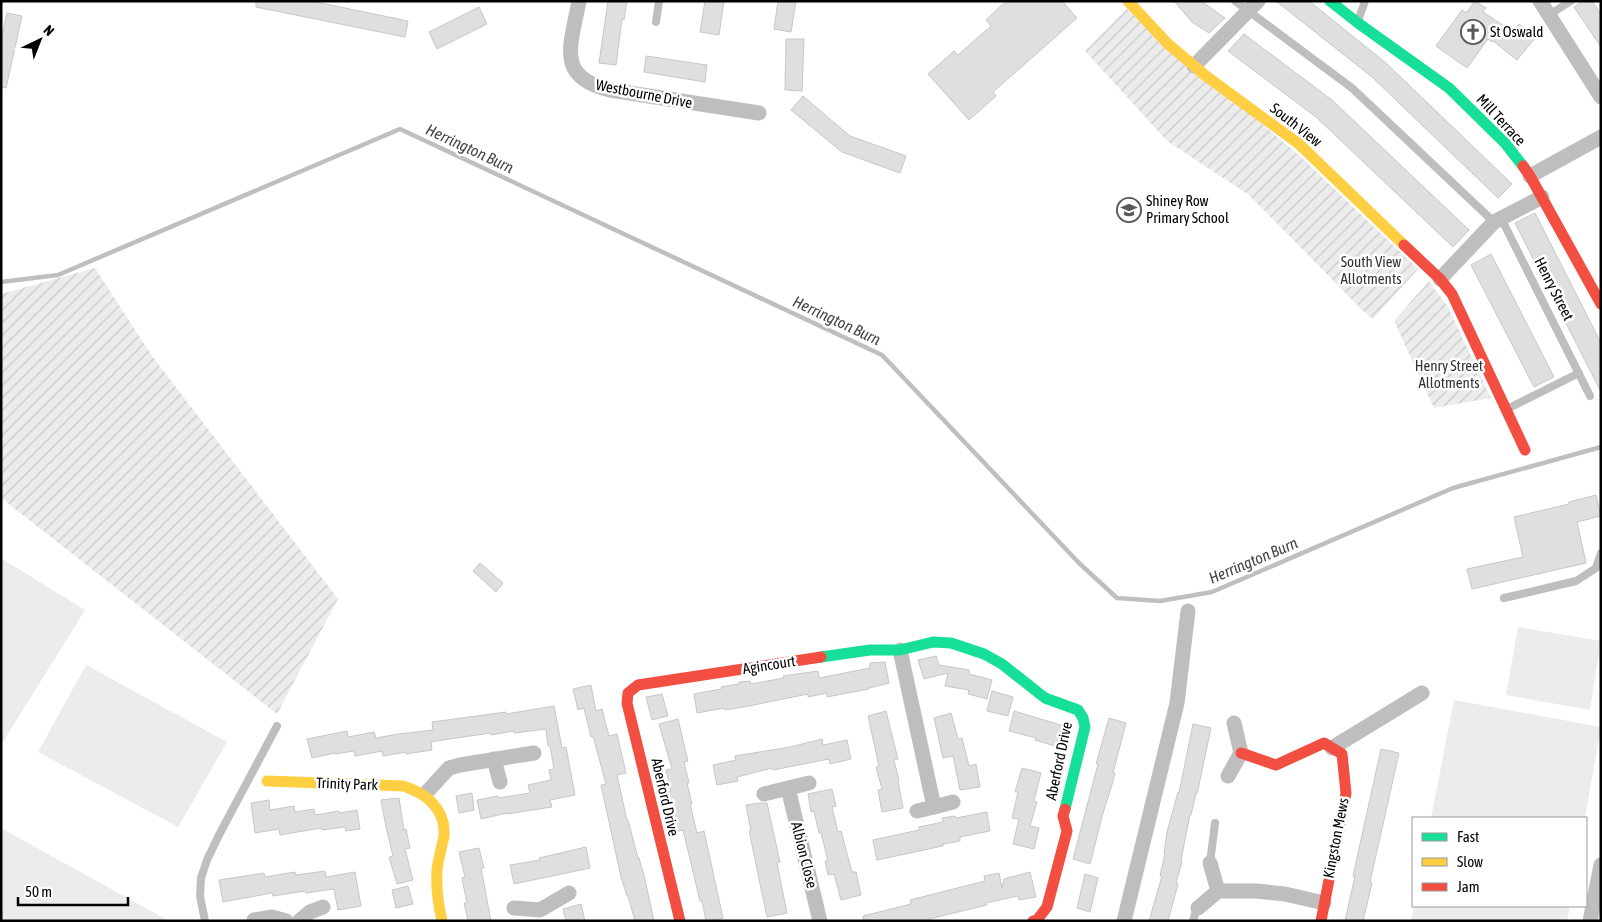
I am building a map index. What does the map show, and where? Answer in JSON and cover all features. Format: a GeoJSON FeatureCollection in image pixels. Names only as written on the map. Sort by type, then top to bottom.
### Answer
{"type":"FeatureCollection","features":[{"type":"Feature","properties":{"kind":"street","name":"Westbourne Drive"},"geometry":{"type":"LineString","coordinates":[[579,1],[570,49],[571,62],[576,73],[585,82],[610,90],[759,113]]}},
{"type":"Feature","properties":{"kind":"street","name":"South View"},"geometry":{"type":"LineString","coordinates":[[1128,1],[1167,44],[1299,144],[1440,279]]}},
{"type":"Feature","properties":{"kind":"street","name":"Mill Terrace"},"geometry":{"type":"LineString","coordinates":[[1330,1],[1449,88],[1505,143],[1530,176],[1601,304]]}},
{"type":"Feature","properties":{"kind":"street"},"geometry":{"type":"LineString","coordinates":[[1540,1],[1601,97]]}},
{"type":"Feature","properties":{"kind":"street"},"geometry":{"type":"LineString","coordinates":[[1194,66],[1254,6]]}},
{"type":"Feature","properties":{"kind":"street"},"geometry":{"type":"LineString","coordinates":[[1530,176],[1601,137]]}},
{"type":"Feature","properties":{"kind":"street"},"geometry":{"type":"LineString","coordinates":[[1524,450],[1452,294],[1440,279],[1498,220],[1542,197]]}},
{"type":"Feature","properties":{"kind":"street"},"geometry":{"type":"LineString","coordinates":[[1124,921],[1177,703],[1188,611]]}},
{"type":"Feature","properties":{"kind":"street","name":"Agincourt"},"geometry":{"type":"LineString","coordinates":[[638,685],[870,650],[900,650],[933,642],[951,643],[984,654],[1002,664],[1026,686],[1045,698],[1078,710],[1083,718]]}},
{"type":"Feature","properties":{"kind":"street"},"geometry":{"type":"LineString","coordinates":[[900,650],[934,807]]}},
{"type":"Feature","properties":{"kind":"street","name":"Aberford Drive"},"geometry":{"type":"LineString","coordinates":[[638,685],[628,693],[627,703],[680,921]]}},
{"type":"Feature","properties":{"kind":"street"},"geometry":{"type":"LineString","coordinates":[[1241,753],[1276,765],[1324,743],[1332,748],[1422,693]]}},
{"type":"Feature","properties":{"kind":"street","name":"Aberford Drive"},"geometry":{"type":"LineString","coordinates":[[1033,921],[1037,920],[1047,907],[1068,831],[1063,816],[1085,727],[1083,718]]}},
{"type":"Feature","properties":{"kind":"street"},"geometry":{"type":"LineString","coordinates":[[1228,776],[1241,753],[1234,723]]}},
{"type":"Feature","properties":{"kind":"street","name":"Kingston Mews"},"geometry":{"type":"LineString","coordinates":[[1321,921],[1346,793],[1342,754],[1332,748]]}},
{"type":"Feature","properties":{"kind":"street"},"geometry":{"type":"LineString","coordinates":[[442,921],[438,899],[437,870],[444,822],[440,812],[425,794],[449,768],[534,753]]}},
{"type":"Feature","properties":{"kind":"street"},"geometry":{"type":"LineString","coordinates":[[494,759],[500,782]]}},
{"type":"Feature","properties":{"kind":"street","name":"Trinity Park"},"geometry":{"type":"LineString","coordinates":[[267,781],[403,786],[425,794]]}},
{"type":"Feature","properties":{"kind":"street"},"geometry":{"type":"LineString","coordinates":[[764,794],[809,784]]}},
{"type":"Feature","properties":{"kind":"street","name":"Albion Close"},"geometry":{"type":"LineString","coordinates":[[788,788],[820,921]]}},
{"type":"Feature","properties":{"kind":"street"},"geometry":{"type":"LineString","coordinates":[[917,811],[953,802]]}},
{"type":"Feature","properties":{"kind":"street"},"geometry":{"type":"LineString","coordinates":[[1210,863],[1218,891]]}},
{"type":"Feature","properties":{"kind":"street"},"geometry":{"type":"LineString","coordinates":[[1590,921],[1601,865]]}},
{"type":"Feature","properties":{"kind":"street"},"geometry":{"type":"LineString","coordinates":[[1196,915],[1218,891],[1256,891],[1285,894],[1324,903]]}},
{"type":"Feature","properties":{"kind":"street"},"geometry":{"type":"LineString","coordinates":[[514,908],[541,915],[569,893]]}},
{"type":"Feature","properties":{"kind":"street"},"geometry":{"type":"LineString","coordinates":[[299,921],[310,912],[323,907]]}},
{"type":"Feature","properties":{"kind":"street"},"geometry":{"type":"LineString","coordinates":[[254,920],[272,917],[286,921]]}},
{"type":"Feature","properties":{"kind":"lane"},"geometry":{"type":"LineString","coordinates":[[656,22],[659,1]]}},
{"type":"Feature","properties":{"kind":"lane"},"geometry":{"type":"LineString","coordinates":[[1235,1],[1254,6],[1352,88],[1498,220]]}},
{"type":"Feature","properties":{"kind":"lane"},"geometry":{"type":"LineString","coordinates":[[1358,23],[1365,1]]}},
{"type":"Feature","properties":{"kind":"lane"},"geometry":{"type":"LineString","coordinates":[[1548,15],[1571,1]]}},
{"type":"Feature","properties":{"kind":"lane","name":"Henry Street"},"geometry":{"type":"LineString","coordinates":[[1498,220],[1590,396]]}},
{"type":"Feature","properties":{"kind":"lane"},"geometry":{"type":"LineString","coordinates":[[1506,409],[1579,374]]}},
{"type":"Feature","properties":{"kind":"lane"},"geometry":{"type":"LineString","coordinates":[[1504,598],[1576,581],[1596,568],[1601,553]]}},
{"type":"Feature","properties":{"kind":"lane"},"geometry":{"type":"LineString","coordinates":[[204,921],[200,896],[201,878],[207,860],[277,726]]}},
{"type":"Feature","properties":{"kind":"lane"},"geometry":{"type":"LineString","coordinates":[[1210,863],[1215,823]]}},
{"type":"Feature","properties":{"kind":"green space","name":"South View Allotments"},"geometry":{"type":"Polygon","coordinates":[[[1127,9],[1302,158],[1418,269],[1373,319],[1249,195],[1167,141],[1085,51],[1127,9]]]}},
{"type":"Feature","properties":{"kind":"green space"},"geometry":{"type":"Polygon","coordinates":[[[95,268],[152,356],[338,599],[277,714],[1,498],[1,294],[95,268]]]}},
{"type":"Feature","properties":{"kind":"green space","name":"Henry Street Allotments"},"geometry":{"type":"Polygon","coordinates":[[[1429,281],[1448,307],[1491,398],[1434,408],[1394,321],[1429,281]]]}},
{"type":"Feature","properties":{"kind":"green space"},"geometry":{"type":"Polygon","coordinates":[[[1,558],[85,610],[1,745],[1,558]]]}},
{"type":"Feature","properties":{"kind":"green space"},"geometry":{"type":"Polygon","coordinates":[[[1518,627],[1601,641],[1590,710],[1506,695],[1518,627]]]}},
{"type":"Feature","properties":{"kind":"green space"},"geometry":{"type":"Polygon","coordinates":[[[86,665],[227,742],[178,827],[38,752],[86,665]]]}},
{"type":"Feature","properties":{"kind":"green space"},"geometry":{"type":"Polygon","coordinates":[[[1454,700],[1601,727],[1585,817],[1431,817],[1454,700]]]}},
{"type":"Feature","properties":{"kind":"green space"},"geometry":{"type":"Polygon","coordinates":[[[1,828],[169,921],[1,921],[1,828]]]}},
{"type":"Feature","properties":{"kind":"green space"},"geometry":{"type":"Polygon","coordinates":[[[1414,907],[1570,907],[1567,921],[1411,921],[1414,907]]]}},
{"type":"Feature","properties":{"kind":"building"},"geometry":{"type":"Polygon","coordinates":[[[256,1],[311,1],[408,21],[405,37],[256,7],[256,1]]]}},
{"type":"Feature","properties":{"kind":"building"},"geometry":{"type":"Polygon","coordinates":[[[608,1],[627,1],[624,20],[622,19],[616,65],[599,63],[608,1]]]}},
{"type":"Feature","properties":{"kind":"building"},"geometry":{"type":"Polygon","coordinates":[[[705,1],[724,1],[719,35],[700,32],[705,1]]]}},
{"type":"Feature","properties":{"kind":"building"},"geometry":{"type":"Polygon","coordinates":[[[778,1],[796,1],[791,32],[774,29],[778,1]]]}},
{"type":"Feature","properties":{"kind":"building"},"geometry":{"type":"Polygon","coordinates":[[[1006,1],[1062,1],[1077,18],[993,92],[996,96],[969,120],[928,74],[954,51],[958,55],[991,26],[986,20],[1006,1]]]}},
{"type":"Feature","properties":{"kind":"building"},"geometry":{"type":"Polygon","coordinates":[[[1174,1],[1201,1],[1225,18],[1209,33],[1192,22],[1174,1]]]}},
{"type":"Feature","properties":{"kind":"building"},"geometry":{"type":"Polygon","coordinates":[[[1276,1],[1309,1],[1386,63],[1512,184],[1498,198],[1372,77],[1276,1]]]}},
{"type":"Feature","properties":{"kind":"building","name":"St Oswald"},"geometry":{"type":"Polygon","coordinates":[[[1475,1],[1486,8],[1483,12],[1513,32],[1519,24],[1536,37],[1517,60],[1488,39],[1467,68],[1436,46],[1462,10],[1466,13],[1475,1]]]}},
{"type":"Feature","properties":{"kind":"building"},"geometry":{"type":"Polygon","coordinates":[[[1583,1],[1592,1],[1601,14],[1601,47],[1574,7],[1583,1]]]}},
{"type":"Feature","properties":{"kind":"building"},"geometry":{"type":"Polygon","coordinates":[[[479,7],[487,24],[437,49],[429,32],[479,7]]]}},
{"type":"Feature","properties":{"kind":"building"},"geometry":{"type":"Polygon","coordinates":[[[7,13],[22,16],[6,88],[1,87],[1,40],[7,13]]]}},
{"type":"Feature","properties":{"kind":"building"},"geometry":{"type":"Polygon","coordinates":[[[1244,34],[1332,100],[1469,230],[1453,247],[1316,117],[1228,51],[1244,34]]]}},
{"type":"Feature","properties":{"kind":"building"},"geometry":{"type":"Polygon","coordinates":[[[786,39],[804,39],[802,91],[785,90],[786,39]]]}},
{"type":"Feature","properties":{"kind":"building"},"geometry":{"type":"Polygon","coordinates":[[[646,56],[707,65],[705,82],[644,72],[646,56]]]}},
{"type":"Feature","properties":{"kind":"building"},"geometry":{"type":"Polygon","coordinates":[[[803,96],[850,136],[906,156],[900,173],[842,152],[791,110],[803,96]]]}},
{"type":"Feature","properties":{"kind":"building"},"geometry":{"type":"Polygon","coordinates":[[[1535,213],[1601,343],[1601,392],[1515,223],[1535,213]]]}},
{"type":"Feature","properties":{"kind":"building"},"geometry":{"type":"Polygon","coordinates":[[[1491,254],[1554,377],[1534,387],[1471,265],[1491,254]]]}},
{"type":"Feature","properties":{"kind":"building"},"geometry":{"type":"Polygon","coordinates":[[[1596,495],[1601,516],[1577,522],[1586,563],[1472,589],[1467,569],[1523,557],[1514,517],[1569,504],[1569,502],[1596,495]]]}},
{"type":"Feature","properties":{"kind":"building"},"geometry":{"type":"Polygon","coordinates":[[[480,563],[503,583],[496,592],[473,571],[480,563]]]}},
{"type":"Feature","properties":{"kind":"building"},"geometry":{"type":"Polygon","coordinates":[[[936,656],[939,665],[969,670],[969,674],[992,680],[987,699],[968,694],[969,690],[945,686],[948,673],[924,679],[918,660],[936,656]]]}},
{"type":"Feature","properties":{"kind":"building"},"geometry":{"type":"Polygon","coordinates":[[[885,662],[889,683],[869,689],[827,697],[827,693],[808,697],[808,694],[744,707],[725,710],[724,708],[697,713],[694,694],[721,689],[721,687],[739,684],[739,682],[750,681],[751,684],[784,678],[783,676],[818,671],[819,678],[870,668],[870,663],[885,662]]]}},
{"type":"Feature","properties":{"kind":"building"},"geometry":{"type":"Polygon","coordinates":[[[591,685],[596,711],[602,709],[609,736],[617,734],[626,773],[617,775],[627,820],[644,875],[654,921],[635,921],[621,877],[601,785],[606,784],[584,708],[578,710],[573,689],[591,685]]]}},
{"type":"Feature","properties":{"kind":"building"},"geometry":{"type":"Polygon","coordinates":[[[992,691],[1013,697],[1008,716],[987,711],[992,691]]]}},
{"type":"Feature","properties":{"kind":"building"},"geometry":{"type":"Polygon","coordinates":[[[662,694],[668,716],[652,720],[646,697],[662,694]]]}},
{"type":"Feature","properties":{"kind":"building"},"geometry":{"type":"Polygon","coordinates":[[[554,706],[562,748],[566,747],[575,795],[550,800],[552,807],[507,813],[481,819],[477,800],[530,793],[528,785],[551,780],[549,770],[554,769],[546,729],[491,735],[491,733],[449,739],[431,742],[432,750],[383,756],[382,751],[355,756],[354,751],[312,758],[307,739],[347,731],[348,737],[374,732],[376,738],[433,730],[432,722],[506,712],[506,714],[554,706]]]}},
{"type":"Feature","properties":{"kind":"building"},"geometry":{"type":"Polygon","coordinates":[[[886,711],[898,759],[894,760],[903,808],[882,812],[878,790],[882,789],[876,767],[879,766],[868,716],[886,711]]]}},
{"type":"Feature","properties":{"kind":"building"},"geometry":{"type":"Polygon","coordinates":[[[1014,711],[1064,726],[1058,747],[1035,740],[1036,738],[1009,731],[1014,711]]]}},
{"type":"Feature","properties":{"kind":"building"},"geometry":{"type":"Polygon","coordinates":[[[951,713],[958,739],[962,738],[969,766],[976,764],[980,787],[960,790],[953,756],[943,758],[934,718],[951,713]]]}},
{"type":"Feature","properties":{"kind":"building"},"geometry":{"type":"Polygon","coordinates":[[[1109,718],[1126,723],[1113,773],[1115,773],[1112,785],[1090,864],[1073,859],[1109,718]]]}},
{"type":"Feature","properties":{"kind":"building"},"geometry":{"type":"Polygon","coordinates":[[[678,719],[688,761],[684,762],[692,804],[690,804],[697,833],[704,831],[723,918],[710,921],[706,921],[702,901],[700,901],[683,830],[672,833],[662,794],[671,791],[666,770],[672,769],[659,724],[678,719]]]}},
{"type":"Feature","properties":{"kind":"building"},"geometry":{"type":"Polygon","coordinates":[[[1193,724],[1211,728],[1197,794],[1190,815],[1182,862],[1176,883],[1178,884],[1168,921],[1149,921],[1162,876],[1160,876],[1167,832],[1179,793],[1193,724]]]}},
{"type":"Feature","properties":{"kind":"building"},"geometry":{"type":"Polygon","coordinates":[[[822,739],[823,745],[847,740],[851,759],[830,764],[829,759],[773,770],[772,768],[737,777],[738,781],[717,785],[713,765],[736,760],[735,756],[790,747],[822,739]]]}},
{"type":"Feature","properties":{"kind":"building"},"geometry":{"type":"Polygon","coordinates":[[[1381,749],[1399,753],[1370,882],[1372,883],[1363,921],[1345,921],[1355,876],[1353,876],[1381,749]]]}},
{"type":"Feature","properties":{"kind":"building"},"geometry":{"type":"Polygon","coordinates":[[[1022,768],[1041,773],[1034,801],[1037,802],[1030,826],[1039,828],[1034,849],[1013,844],[1019,819],[1012,818],[1018,792],[1015,792],[1022,768]]]}},
{"type":"Feature","properties":{"kind":"building"},"geometry":{"type":"Polygon","coordinates":[[[832,789],[836,806],[832,807],[838,832],[841,831],[852,872],[856,872],[861,895],[841,900],[834,874],[828,875],[825,861],[828,861],[814,811],[811,812],[808,794],[832,789]]]}},
{"type":"Feature","properties":{"kind":"building"},"geometry":{"type":"Polygon","coordinates":[[[472,793],[474,810],[459,813],[456,796],[472,793]]]}},
{"type":"Feature","properties":{"kind":"building"},"geometry":{"type":"Polygon","coordinates":[[[399,798],[404,830],[406,829],[410,848],[405,849],[413,880],[397,884],[389,857],[393,856],[381,800],[399,798]]]}},
{"type":"Feature","properties":{"kind":"building"},"geometry":{"type":"Polygon","coordinates":[[[269,800],[270,810],[294,806],[295,812],[314,809],[315,815],[357,810],[360,829],[346,831],[345,827],[322,830],[321,828],[280,835],[279,829],[255,833],[251,803],[269,800]]]}},
{"type":"Feature","properties":{"kind":"building"},"geometry":{"type":"Polygon","coordinates":[[[767,803],[780,862],[777,863],[787,913],[767,917],[749,831],[751,831],[746,805],[767,803]]]}},
{"type":"Feature","properties":{"kind":"building"},"geometry":{"type":"Polygon","coordinates":[[[987,812],[990,831],[960,837],[960,841],[943,844],[943,846],[877,860],[873,840],[919,830],[919,827],[943,822],[942,818],[955,816],[956,818],[987,812]]]}},
{"type":"Feature","properties":{"kind":"building"},"geometry":{"type":"Polygon","coordinates":[[[586,847],[590,868],[514,884],[510,865],[540,860],[539,858],[586,847]]]}},
{"type":"Feature","properties":{"kind":"building"},"geometry":{"type":"Polygon","coordinates":[[[479,848],[484,868],[481,868],[491,921],[468,921],[464,903],[467,903],[462,878],[465,877],[459,852],[479,848]]]}},
{"type":"Feature","properties":{"kind":"building"},"geometry":{"type":"Polygon","coordinates":[[[325,871],[326,877],[355,872],[361,906],[338,910],[334,889],[273,896],[272,893],[223,902],[219,880],[264,873],[265,877],[295,872],[296,875],[325,871]]]}},
{"type":"Feature","properties":{"kind":"building"},"geometry":{"type":"Polygon","coordinates":[[[1030,872],[1036,897],[1019,900],[1018,896],[986,903],[987,905],[929,919],[929,921],[863,921],[863,916],[911,904],[910,900],[985,881],[984,876],[999,873],[1002,888],[1004,879],[1030,872]]]}},
{"type":"Feature","properties":{"kind":"building"},"geometry":{"type":"Polygon","coordinates":[[[1085,874],[1098,878],[1090,912],[1077,908],[1085,874]]]}},
{"type":"Feature","properties":{"kind":"building"},"geometry":{"type":"Polygon","coordinates":[[[408,886],[413,904],[396,908],[392,890],[408,886]]]}},
{"type":"Feature","properties":{"kind":"building"},"geometry":{"type":"Polygon","coordinates":[[[581,904],[585,921],[566,921],[563,909],[581,904]]]}},
{"type":"Feature","properties":{"kind":"waterway","name":"Herrington Burn"},"geometry":{"type":"LineString","coordinates":[[1,282],[58,275],[400,129],[882,355],[1079,563],[1117,598],[1160,601],[1212,592],[1453,488],[1601,447]]}},
{"type":"Feature","properties":{"kind":"traffic: fast"},"geometry":{"type":"LineString","coordinates":[[1330,1],[1449,88],[1505,143],[1523,166]]}},
{"type":"Feature","properties":{"kind":"traffic: fast"},"geometry":{"type":"LineString","coordinates":[[821,657],[870,650],[900,650],[933,642],[951,643],[984,654],[1002,664],[1045,698],[1078,710],[1083,718],[1085,727],[1065,809]]}},
{"type":"Feature","properties":{"kind":"traffic: slow"},"geometry":{"type":"LineString","coordinates":[[1128,1],[1167,43],[1206,76],[1299,144],[1404,245]]}},
{"type":"Feature","properties":{"kind":"traffic: slow"},"geometry":{"type":"LineString","coordinates":[[267,781],[403,786],[427,798],[438,810],[444,826],[444,836],[437,870],[439,908],[442,921]]}},
{"type":"Feature","properties":{"kind":"traffic: jam"},"geometry":{"type":"LineString","coordinates":[[1523,166],[1601,304]]}},
{"type":"Feature","properties":{"kind":"traffic: jam"},"geometry":{"type":"LineString","coordinates":[[1404,245],[1440,279],[1452,294],[1525,450]]}},
{"type":"Feature","properties":{"kind":"traffic: jam"},"geometry":{"type":"LineString","coordinates":[[680,921],[627,703],[628,693],[638,685],[821,657]]}},
{"type":"Feature","properties":{"kind":"traffic: jam"},"geometry":{"type":"LineString","coordinates":[[1241,753],[1276,765],[1324,743],[1342,754],[1346,793],[1321,921]]}},
{"type":"Feature","properties":{"kind":"traffic: jam"},"geometry":{"type":"LineString","coordinates":[[1033,921],[1037,920],[1047,907],[1067,831],[1063,816],[1065,809]]}},
{"type":"Feature","properties":{"kind":"place","name":"St Oswald"},"geometry":{"type":"Point","coordinates":[1473,32]}},
{"type":"Feature","properties":{"kind":"place","name":"Shiney Row Primary School"},"geometry":{"type":"Point","coordinates":[1129,210]}}]}
